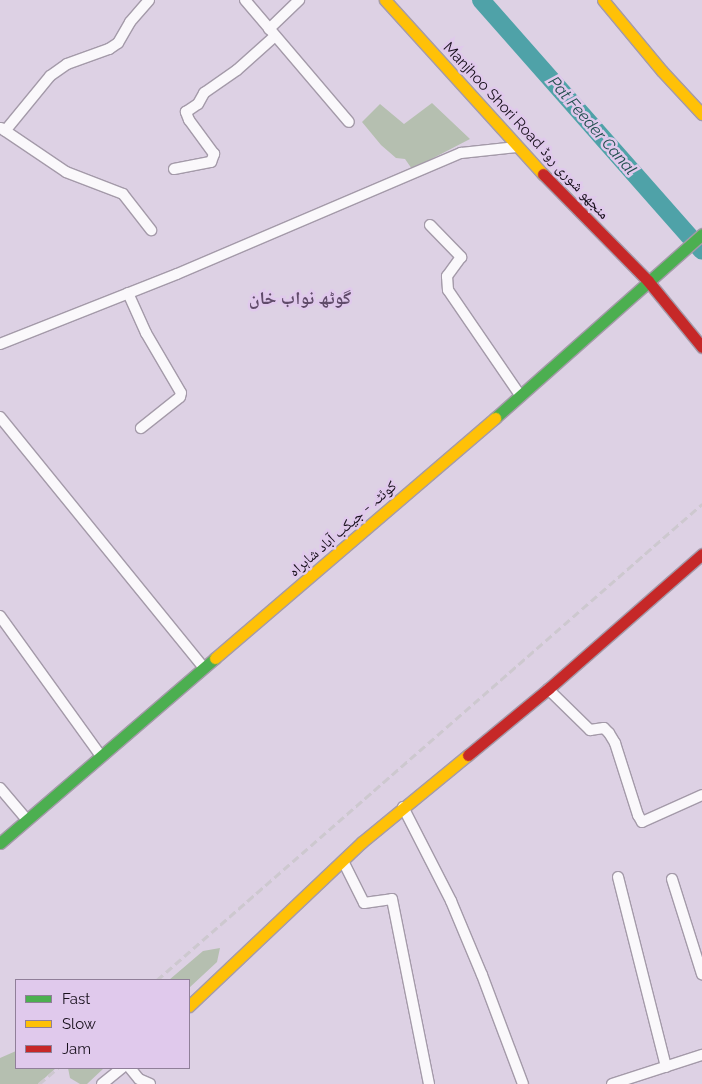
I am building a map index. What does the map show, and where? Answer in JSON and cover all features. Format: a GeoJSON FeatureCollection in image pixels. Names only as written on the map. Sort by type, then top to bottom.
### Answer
{"type":"FeatureCollection","features":[{"type":"Feature","properties":{"kind":"main road","name":"Manjhoo Shori Road منجھو شوری روڈ"},"geometry":{"type":"LineString","coordinates":[[385,0],[516,147],[648,281],[702,347]]}},
{"type":"Feature","properties":{"kind":"main road"},"geometry":{"type":"LineString","coordinates":[[603,0],[662,71],[702,114]]}},
{"type":"Feature","properties":{"kind":"main road","name":"کوئٹہ - جیکب آباد شاہراہ"},"geometry":{"type":"LineString","coordinates":[[0,843],[520,395],[702,234]]}},
{"type":"Feature","properties":{"kind":"main road"},"geometry":{"type":"LineString","coordinates":[[190,1005],[403,807],[548,688],[702,554]]}},
{"type":"Feature","properties":{"kind":"street"},"geometry":{"type":"LineString","coordinates":[[149,0],[130,22],[118,43],[109,49],[67,64],[50,76],[2,129],[66,172],[123,194],[151,230]]}},
{"type":"Feature","properties":{"kind":"street"},"geometry":{"type":"LineString","coordinates":[[245,0],[349,122]]}},
{"type":"Feature","properties":{"kind":"street"},"geometry":{"type":"LineString","coordinates":[[174,170],[211,162],[214,154],[189,120],[186,112],[198,104],[204,93],[237,70],[299,0]]}},
{"type":"Feature","properties":{"kind":"street"},"geometry":{"type":"LineString","coordinates":[[0,344],[128,294],[461,153],[516,147]]}},
{"type":"Feature","properties":{"kind":"street"},"geometry":{"type":"LineString","coordinates":[[430,225],[461,257],[447,276],[448,290],[520,395]]}},
{"type":"Feature","properties":{"kind":"street"},"geometry":{"type":"LineString","coordinates":[[128,294],[146,333],[182,393],[180,397],[141,428]]}},
{"type":"Feature","properties":{"kind":"street"},"geometry":{"type":"LineString","coordinates":[[0,418],[204,668]]}},
{"type":"Feature","properties":{"kind":"street"},"geometry":{"type":"LineString","coordinates":[[0,616],[101,756]]}},
{"type":"Feature","properties":{"kind":"street"},"geometry":{"type":"LineString","coordinates":[[548,688],[590,730],[604,728],[609,733],[621,760],[638,816],[642,822],[702,795]]}},
{"type":"Feature","properties":{"kind":"street"},"geometry":{"type":"LineString","coordinates":[[0,788],[27,820]]}},
{"type":"Feature","properties":{"kind":"street"},"geometry":{"type":"LineString","coordinates":[[403,807],[451,901],[482,975],[523,1084]]}},
{"type":"Feature","properties":{"kind":"street"},"geometry":{"type":"LineString","coordinates":[[343,861],[364,903],[392,899],[418,1019],[428,1084]]}},
{"type":"Feature","properties":{"kind":"street"},"geometry":{"type":"LineString","coordinates":[[618,877],[666,1067]]}},
{"type":"Feature","properties":{"kind":"street"},"geometry":{"type":"LineString","coordinates":[[672,879],[702,974]]}},
{"type":"Feature","properties":{"kind":"street"},"geometry":{"type":"LineString","coordinates":[[612,1084],[702,1056]]}},
{"type":"Feature","properties":{"kind":"street"},"geometry":{"type":"LineString","coordinates":[[102,1084],[121,1069]]}},
{"type":"Feature","properties":{"kind":"street"},"geometry":{"type":"LineString","coordinates":[[131,1069],[139,1079],[150,1084]]}},
{"type":"Feature","properties":{"kind":"green space"},"geometry":{"type":"Polygon","coordinates":[[[432,103],[470,139],[412,169],[405,159],[396,158],[381,145],[362,122],[380,104],[404,124],[432,103]]]}},
{"type":"Feature","properties":{"kind":"green space"},"geometry":{"type":"Polygon","coordinates":[[[220,948],[217,962],[190,987],[190,979],[170,979],[203,951],[220,948]]]}},
{"type":"Feature","properties":{"kind":"green space"},"geometry":{"type":"Polygon","coordinates":[[[15,1051],[15,1069],[55,1069],[38,1084],[0,1084],[0,1058],[15,1051]]]}},
{"type":"Feature","properties":{"kind":"green space"},"geometry":{"type":"Polygon","coordinates":[[[68,1069],[103,1069],[87,1084],[80,1084],[70,1078],[68,1069]]]}},
{"type":"Feature","properties":{"kind":"waterway","name":"Pat Feeder Canal"},"geometry":{"type":"LineString","coordinates":[[481,0],[702,251]]}},
{"type":"Feature","properties":{"kind":"railway"},"geometry":{"type":"LineString","coordinates":[[158,979],[702,504]]}},
{"type":"Feature","properties":{"kind":"railway"},"geometry":{"type":"LineString","coordinates":[[39,1084],[57,1069]]}},
{"type":"Feature","properties":{"kind":"traffic: fast"},"geometry":{"type":"LineString","coordinates":[[495,418],[702,234]]}},
{"type":"Feature","properties":{"kind":"traffic: fast"},"geometry":{"type":"LineString","coordinates":[[0,843],[215,658]]}},
{"type":"Feature","properties":{"kind":"traffic: slow"},"geometry":{"type":"LineString","coordinates":[[385,0],[543,174]]}},
{"type":"Feature","properties":{"kind":"traffic: slow"},"geometry":{"type":"LineString","coordinates":[[603,0],[662,71],[702,114]]}},
{"type":"Feature","properties":{"kind":"traffic: slow"},"geometry":{"type":"LineString","coordinates":[[215,658],[495,418]]}},
{"type":"Feature","properties":{"kind":"traffic: slow"},"geometry":{"type":"LineString","coordinates":[[190,1005],[362,842],[468,755]]}},
{"type":"Feature","properties":{"kind":"traffic: jam"},"geometry":{"type":"LineString","coordinates":[[543,174],[648,281],[702,347]]}},
{"type":"Feature","properties":{"kind":"traffic: jam"},"geometry":{"type":"LineString","coordinates":[[468,755],[548,689],[702,554]]}},
{"type":"Feature","properties":{"kind":"district","name":"گوٹھ نواب خان"},"geometry":{"type":"Point","coordinates":[300,298]}}]}
